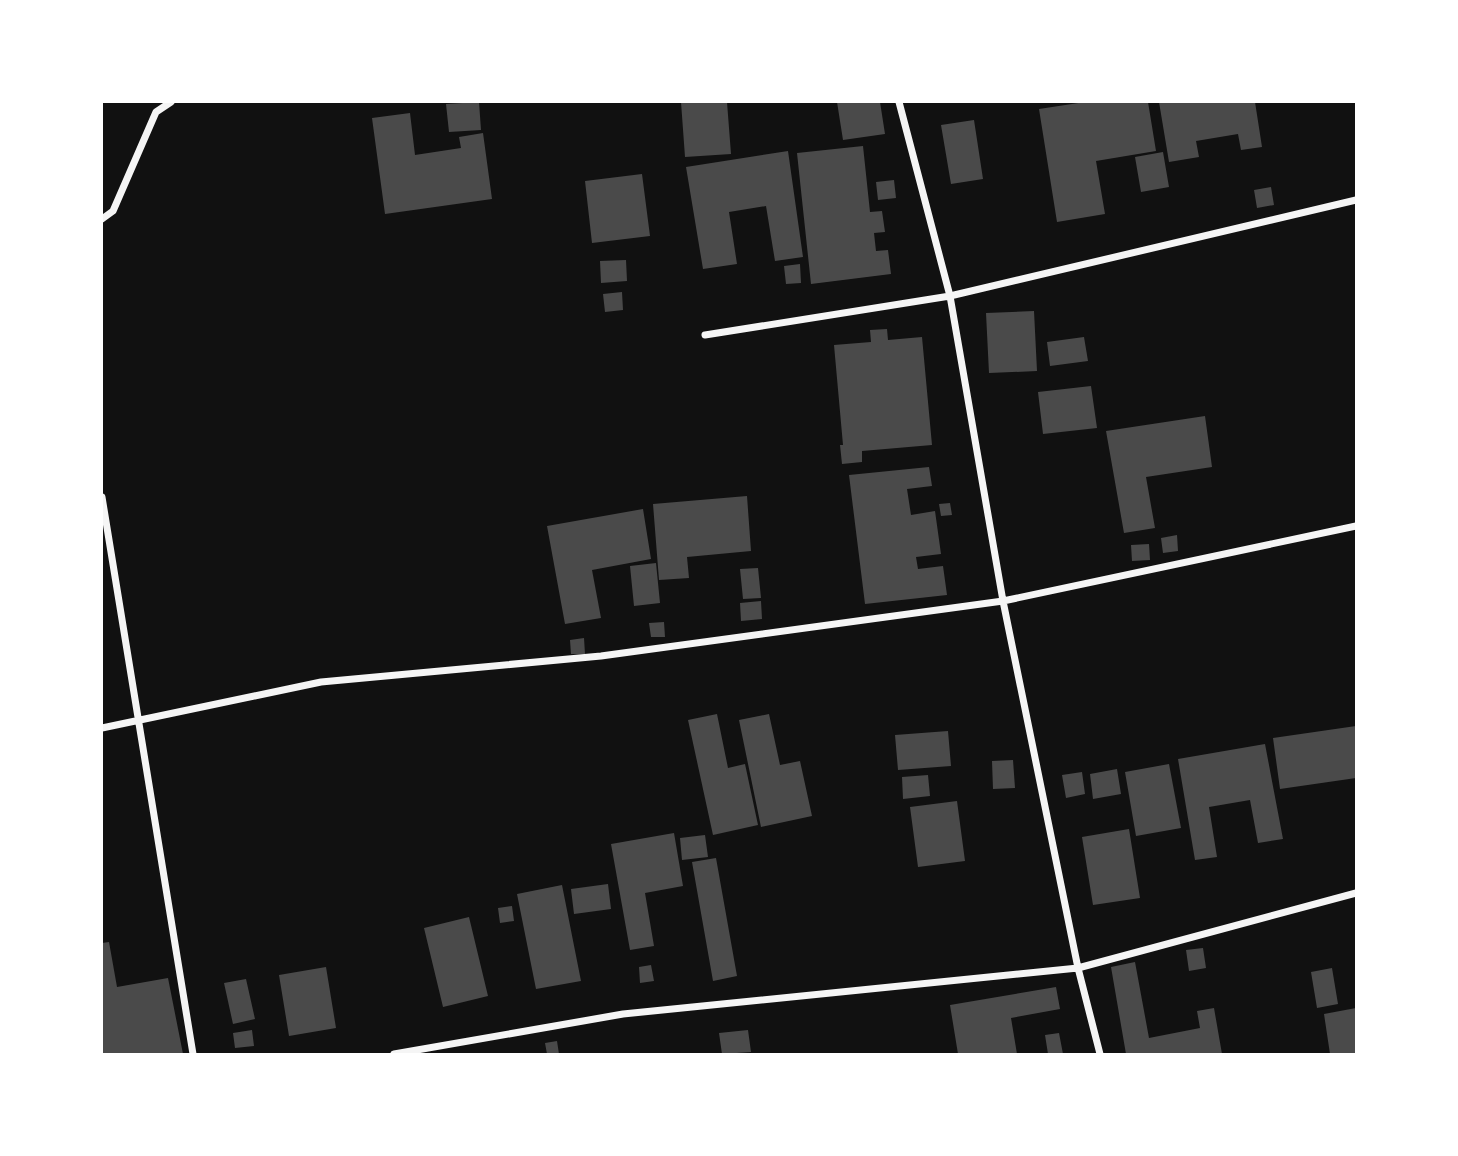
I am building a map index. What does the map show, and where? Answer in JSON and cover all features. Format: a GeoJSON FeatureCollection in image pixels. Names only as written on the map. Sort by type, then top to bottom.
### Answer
{"type":"FeatureCollection","features":[{"type":"Feature","properties":{"kind":"street"},"geometry":{"type":"LineString","coordinates":[[102,219],[113,211],[156,112],[171,102]]}},
{"type":"Feature","properties":{"kind":"street"},"geometry":{"type":"LineString","coordinates":[[899,102],[950,296],[1003,601],[1078,968],[1100,1055]]}},
{"type":"Feature","properties":{"kind":"street"},"geometry":{"type":"LineString","coordinates":[[705,335],[950,296],[1356,200]]}},
{"type":"Feature","properties":{"kind":"street"},"geometry":{"type":"LineString","coordinates":[[102,497],[193,1055]]}},
{"type":"Feature","properties":{"kind":"street"},"geometry":{"type":"LineString","coordinates":[[102,728],[321,682],[601,656],[1003,601],[1356,526]]}},
{"type":"Feature","properties":{"kind":"street"},"geometry":{"type":"LineString","coordinates":[[394,1055],[623,1014],[1078,968],[1356,893]]}},
{"type":"Feature","properties":{"kind":"building"},"geometry":{"type":"Polygon","coordinates":[[[479,102],[481,130],[449,132],[446,104],[479,102]]]}},
{"type":"Feature","properties":{"kind":"building"},"geometry":{"type":"Polygon","coordinates":[[[681,102],[727,102],[731,154],[685,157],[681,102]]]}},
{"type":"Feature","properties":{"kind":"building"},"geometry":{"type":"Polygon","coordinates":[[[837,102],[880,102],[885,134],[843,140],[837,102]]]}},
{"type":"Feature","properties":{"kind":"building"},"geometry":{"type":"Polygon","coordinates":[[[1085,102],[1148,102],[1156,151],[1096,161],[1105,214],[1057,222],[1039,109],[1085,102]]]}},
{"type":"Feature","properties":{"kind":"building"},"geometry":{"type":"Polygon","coordinates":[[[1159,102],[1255,102],[1262,147],[1241,150],[1238,134],[1196,141],[1199,157],[1169,162],[1159,102]]]}},
{"type":"Feature","properties":{"kind":"building"},"geometry":{"type":"Polygon","coordinates":[[[410,113],[415,155],[461,148],[459,137],[483,133],[492,199],[385,214],[372,118],[410,113]]]}},
{"type":"Feature","properties":{"kind":"building"},"geometry":{"type":"Polygon","coordinates":[[[974,120],[983,179],[951,184],[941,125],[974,120]]]}},
{"type":"Feature","properties":{"kind":"building"},"geometry":{"type":"Polygon","coordinates":[[[863,146],[870,212],[882,211],[885,232],[874,233],[876,251],[888,250],[891,274],[811,284],[797,153],[863,146]]]}},
{"type":"Feature","properties":{"kind":"building"},"geometry":{"type":"Polygon","coordinates":[[[788,151],[803,257],[775,261],[766,206],[729,212],[737,264],[703,269],[686,167],[788,151]]]}},
{"type":"Feature","properties":{"kind":"building"},"geometry":{"type":"Polygon","coordinates":[[[1163,152],[1169,187],[1141,192],[1135,157],[1163,152]]]}},
{"type":"Feature","properties":{"kind":"building"},"geometry":{"type":"Polygon","coordinates":[[[642,174],[650,236],[592,243],[585,181],[642,174]]]}},
{"type":"Feature","properties":{"kind":"building"},"geometry":{"type":"Polygon","coordinates":[[[894,180],[896,198],[878,200],[876,182],[894,180]]]}},
{"type":"Feature","properties":{"kind":"building"},"geometry":{"type":"Polygon","coordinates":[[[1271,187],[1274,205],[1257,208],[1254,190],[1271,187]]]}},
{"type":"Feature","properties":{"kind":"building"},"geometry":{"type":"Polygon","coordinates":[[[626,260],[627,281],[601,283],[600,261],[626,260]]]}},
{"type":"Feature","properties":{"kind":"building"},"geometry":{"type":"Polygon","coordinates":[[[800,264],[801,283],[786,284],[784,266],[800,264]]]}},
{"type":"Feature","properties":{"kind":"building"},"geometry":{"type":"Polygon","coordinates":[[[622,292],[623,310],[605,312],[603,294],[622,292]]]}},
{"type":"Feature","properties":{"kind":"building"},"geometry":{"type":"Polygon","coordinates":[[[1034,311],[1037,371],[989,373],[986,313],[1034,311]]]}},
{"type":"Feature","properties":{"kind":"building"},"geometry":{"type":"Polygon","coordinates":[[[887,329],[888,340],[922,337],[932,445],[862,451],[862,462],[842,464],[840,445],[843,445],[834,345],[871,342],[870,330],[887,329]]]}},
{"type":"Feature","properties":{"kind":"building"},"geometry":{"type":"Polygon","coordinates":[[[1084,337],[1088,361],[1050,366],[1047,342],[1084,337]]]}},
{"type":"Feature","properties":{"kind":"building"},"geometry":{"type":"Polygon","coordinates":[[[1091,386],[1097,428],[1043,434],[1038,392],[1091,386]]]}},
{"type":"Feature","properties":{"kind":"building"},"geometry":{"type":"Polygon","coordinates":[[[1205,416],[1212,467],[1146,477],[1155,528],[1124,533],[1106,431],[1205,416]]]}},
{"type":"Feature","properties":{"kind":"building"},"geometry":{"type":"Polygon","coordinates":[[[929,467],[932,486],[907,489],[911,515],[935,511],[941,554],[916,557],[918,569],[943,566],[947,595],[865,604],[849,475],[929,467]]]}},
{"type":"Feature","properties":{"kind":"building"},"geometry":{"type":"Polygon","coordinates":[[[747,496],[751,551],[687,557],[689,578],[659,580],[653,504],[747,496]]]}},
{"type":"Feature","properties":{"kind":"building"},"geometry":{"type":"Polygon","coordinates":[[[950,503],[952,515],[941,516],[939,504],[950,503]]]}},
{"type":"Feature","properties":{"kind":"building"},"geometry":{"type":"Polygon","coordinates":[[[643,509],[651,559],[592,570],[601,618],[565,624],[547,526],[643,509]]]}},
{"type":"Feature","properties":{"kind":"building"},"geometry":{"type":"Polygon","coordinates":[[[1177,535],[1178,551],[1163,553],[1161,538],[1177,535]]]}},
{"type":"Feature","properties":{"kind":"building"},"geometry":{"type":"Polygon","coordinates":[[[1149,544],[1150,560],[1132,561],[1131,545],[1149,544]]]}},
{"type":"Feature","properties":{"kind":"building"},"geometry":{"type":"Polygon","coordinates":[[[656,563],[660,603],[634,606],[630,566],[656,563]]]}},
{"type":"Feature","properties":{"kind":"building"},"geometry":{"type":"Polygon","coordinates":[[[758,568],[761,598],[743,599],[740,569],[758,568]]]}},
{"type":"Feature","properties":{"kind":"building"},"geometry":{"type":"Polygon","coordinates":[[[761,601],[762,619],[741,621],[740,603],[761,601]]]}},
{"type":"Feature","properties":{"kind":"building"},"geometry":{"type":"Polygon","coordinates":[[[664,622],[665,637],[651,637],[649,623],[664,622]]]}},
{"type":"Feature","properties":{"kind":"building"},"geometry":{"type":"Polygon","coordinates":[[[584,638],[585,654],[571,654],[570,640],[584,638]]]}},
{"type":"Feature","properties":{"kind":"building"},"geometry":{"type":"Polygon","coordinates":[[[717,714],[728,768],[745,764],[758,825],[713,835],[688,720],[717,714]]]}},
{"type":"Feature","properties":{"kind":"building"},"geometry":{"type":"Polygon","coordinates":[[[769,714],[780,765],[800,761],[812,816],[761,827],[739,720],[769,714]]]}},
{"type":"Feature","properties":{"kind":"building"},"geometry":{"type":"Polygon","coordinates":[[[1356,726],[1356,778],[1280,789],[1273,738],[1356,726]]]}},
{"type":"Feature","properties":{"kind":"building"},"geometry":{"type":"Polygon","coordinates":[[[948,731],[951,766],[898,770],[895,735],[948,731]]]}},
{"type":"Feature","properties":{"kind":"building"},"geometry":{"type":"Polygon","coordinates":[[[1265,744],[1283,839],[1258,843],[1250,800],[1209,807],[1217,857],[1195,860],[1178,759],[1265,744]]]}},
{"type":"Feature","properties":{"kind":"building"},"geometry":{"type":"Polygon","coordinates":[[[1013,760],[1015,788],[993,789],[992,761],[1013,760]]]}},
{"type":"Feature","properties":{"kind":"building"},"geometry":{"type":"Polygon","coordinates":[[[1169,764],[1181,828],[1136,836],[1125,772],[1169,764]]]}},
{"type":"Feature","properties":{"kind":"building"},"geometry":{"type":"Polygon","coordinates":[[[1117,769],[1121,794],[1093,799],[1090,774],[1117,769]]]}},
{"type":"Feature","properties":{"kind":"building"},"geometry":{"type":"Polygon","coordinates":[[[1082,772],[1085,794],[1066,798],[1062,775],[1082,772]]]}},
{"type":"Feature","properties":{"kind":"building"},"geometry":{"type":"Polygon","coordinates":[[[928,775],[930,796],[903,799],[902,777],[928,775]]]}},
{"type":"Feature","properties":{"kind":"building"},"geometry":{"type":"Polygon","coordinates":[[[957,801],[965,861],[918,867],[910,807],[957,801]]]}},
{"type":"Feature","properties":{"kind":"building"},"geometry":{"type":"Polygon","coordinates":[[[1129,829],[1140,898],[1093,905],[1082,837],[1129,829]]]}},
{"type":"Feature","properties":{"kind":"building"},"geometry":{"type":"Polygon","coordinates":[[[674,833],[683,886],[645,893],[654,946],[630,950],[611,844],[674,833]]]}},
{"type":"Feature","properties":{"kind":"building"},"geometry":{"type":"Polygon","coordinates":[[[705,835],[708,857],[682,860],[680,838],[705,835]]]}},
{"type":"Feature","properties":{"kind":"building"},"geometry":{"type":"Polygon","coordinates":[[[716,858],[737,976],[713,981],[692,862],[716,858]]]}},
{"type":"Feature","properties":{"kind":"building"},"geometry":{"type":"Polygon","coordinates":[[[608,884],[611,909],[574,914],[571,889],[608,884]]]}},
{"type":"Feature","properties":{"kind":"building"},"geometry":{"type":"Polygon","coordinates":[[[562,885],[581,981],[536,989],[517,894],[562,885]]]}},
{"type":"Feature","properties":{"kind":"building"},"geometry":{"type":"Polygon","coordinates":[[[512,906],[514,921],[500,923],[498,908],[512,906]]]}},
{"type":"Feature","properties":{"kind":"building"},"geometry":{"type":"Polygon","coordinates":[[[469,917],[488,996],[443,1007],[424,928],[469,917]]]}},
{"type":"Feature","properties":{"kind":"building"},"geometry":{"type":"Polygon","coordinates":[[[109,942],[117,987],[168,978],[183,1054],[102,1054],[102,943],[109,942]]]}},
{"type":"Feature","properties":{"kind":"building"},"geometry":{"type":"Polygon","coordinates":[[[1203,948],[1206,968],[1189,971],[1186,950],[1203,948]]]}},
{"type":"Feature","properties":{"kind":"building"},"geometry":{"type":"Polygon","coordinates":[[[1135,962],[1149,1038],[1200,1028],[1197,1011],[1214,1008],[1222,1054],[1126,1054],[1111,967],[1135,962]]]}},
{"type":"Feature","properties":{"kind":"building"},"geometry":{"type":"Polygon","coordinates":[[[651,965],[654,981],[640,983],[639,967],[651,965]]]}},
{"type":"Feature","properties":{"kind":"building"},"geometry":{"type":"Polygon","coordinates":[[[326,967],[336,1028],[289,1036],[279,975],[326,967]]]}},
{"type":"Feature","properties":{"kind":"building"},"geometry":{"type":"Polygon","coordinates":[[[1332,968],[1338,1004],[1317,1008],[1311,972],[1332,968]]]}},
{"type":"Feature","properties":{"kind":"building"},"geometry":{"type":"Polygon","coordinates":[[[246,979],[255,1019],[233,1024],[224,983],[246,979]]]}},
{"type":"Feature","properties":{"kind":"building"},"geometry":{"type":"Polygon","coordinates":[[[1056,987],[1060,1009],[1011,1018],[1017,1054],[958,1054],[950,1005],[1056,987]]]}},
{"type":"Feature","properties":{"kind":"building"},"geometry":{"type":"Polygon","coordinates":[[[1356,1008],[1356,1054],[1330,1054],[1324,1014],[1356,1008]]]}},
{"type":"Feature","properties":{"kind":"building"},"geometry":{"type":"Polygon","coordinates":[[[252,1030],[254,1046],[235,1048],[233,1033],[252,1030]]]}},
{"type":"Feature","properties":{"kind":"building"},"geometry":{"type":"Polygon","coordinates":[[[748,1030],[751,1052],[722,1054],[719,1033],[748,1030]]]}},
{"type":"Feature","properties":{"kind":"building"},"geometry":{"type":"Polygon","coordinates":[[[1059,1033],[1063,1054],[1048,1054],[1045,1035],[1059,1033]]]}},
{"type":"Feature","properties":{"kind":"building"},"geometry":{"type":"Polygon","coordinates":[[[557,1041],[559,1054],[547,1054],[545,1043],[557,1041]]]}}]}
